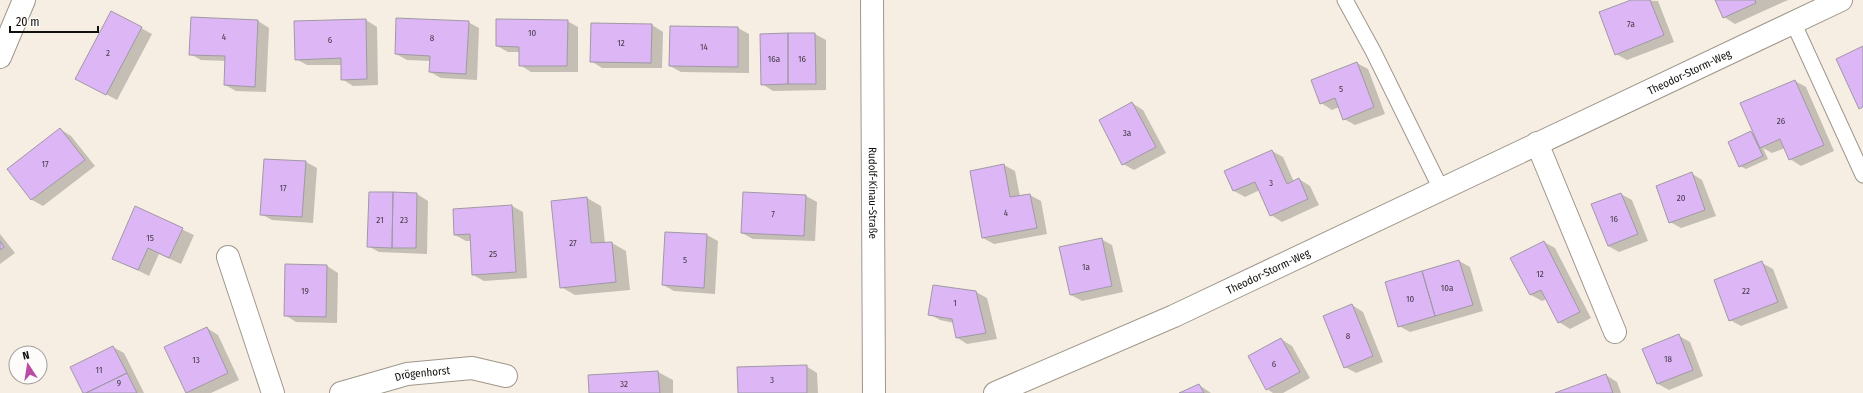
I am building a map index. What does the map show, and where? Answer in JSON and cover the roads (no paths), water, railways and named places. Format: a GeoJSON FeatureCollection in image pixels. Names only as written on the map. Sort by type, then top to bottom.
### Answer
{"type":"FeatureCollection","features":[{"type":"Feature","properties":{"kind":"street"},"geometry":{"type":"LineString","coordinates":[[0,57],[24,0]]}},
{"type":"Feature","properties":{"kind":"street","name":"Rudolf-Kinau-Straße"},"geometry":{"type":"LineString","coordinates":[[872,0],[873,332],[875,389]]}},
{"type":"Feature","properties":{"kind":"street","name":"Theodor-Storm-Weg"},"geometry":{"type":"LineString","coordinates":[[995,393],[1174,316],[1841,0]]}},
{"type":"Feature","properties":{"kind":"street"},"geometry":{"type":"LineString","coordinates":[[1537,143],[1615,332]]}},
{"type":"Feature","properties":{"kind":"street"},"geometry":{"type":"LineString","coordinates":[[228,257],[273,393]]}},
{"type":"Feature","properties":{"kind":"street","name":"Drögenhorst"},"geometry":{"type":"LineString","coordinates":[[341,393],[407,374],[472,368],[506,376]]}},
{"type":"Feature","properties":{"kind":"lane"},"geometry":{"type":"LineString","coordinates":[[1345,0],[1373,51],[1440,189]]}},
{"type":"Feature","properties":{"kind":"lane"},"geometry":{"type":"LineString","coordinates":[[1793,22],[1863,175]]}}]}
